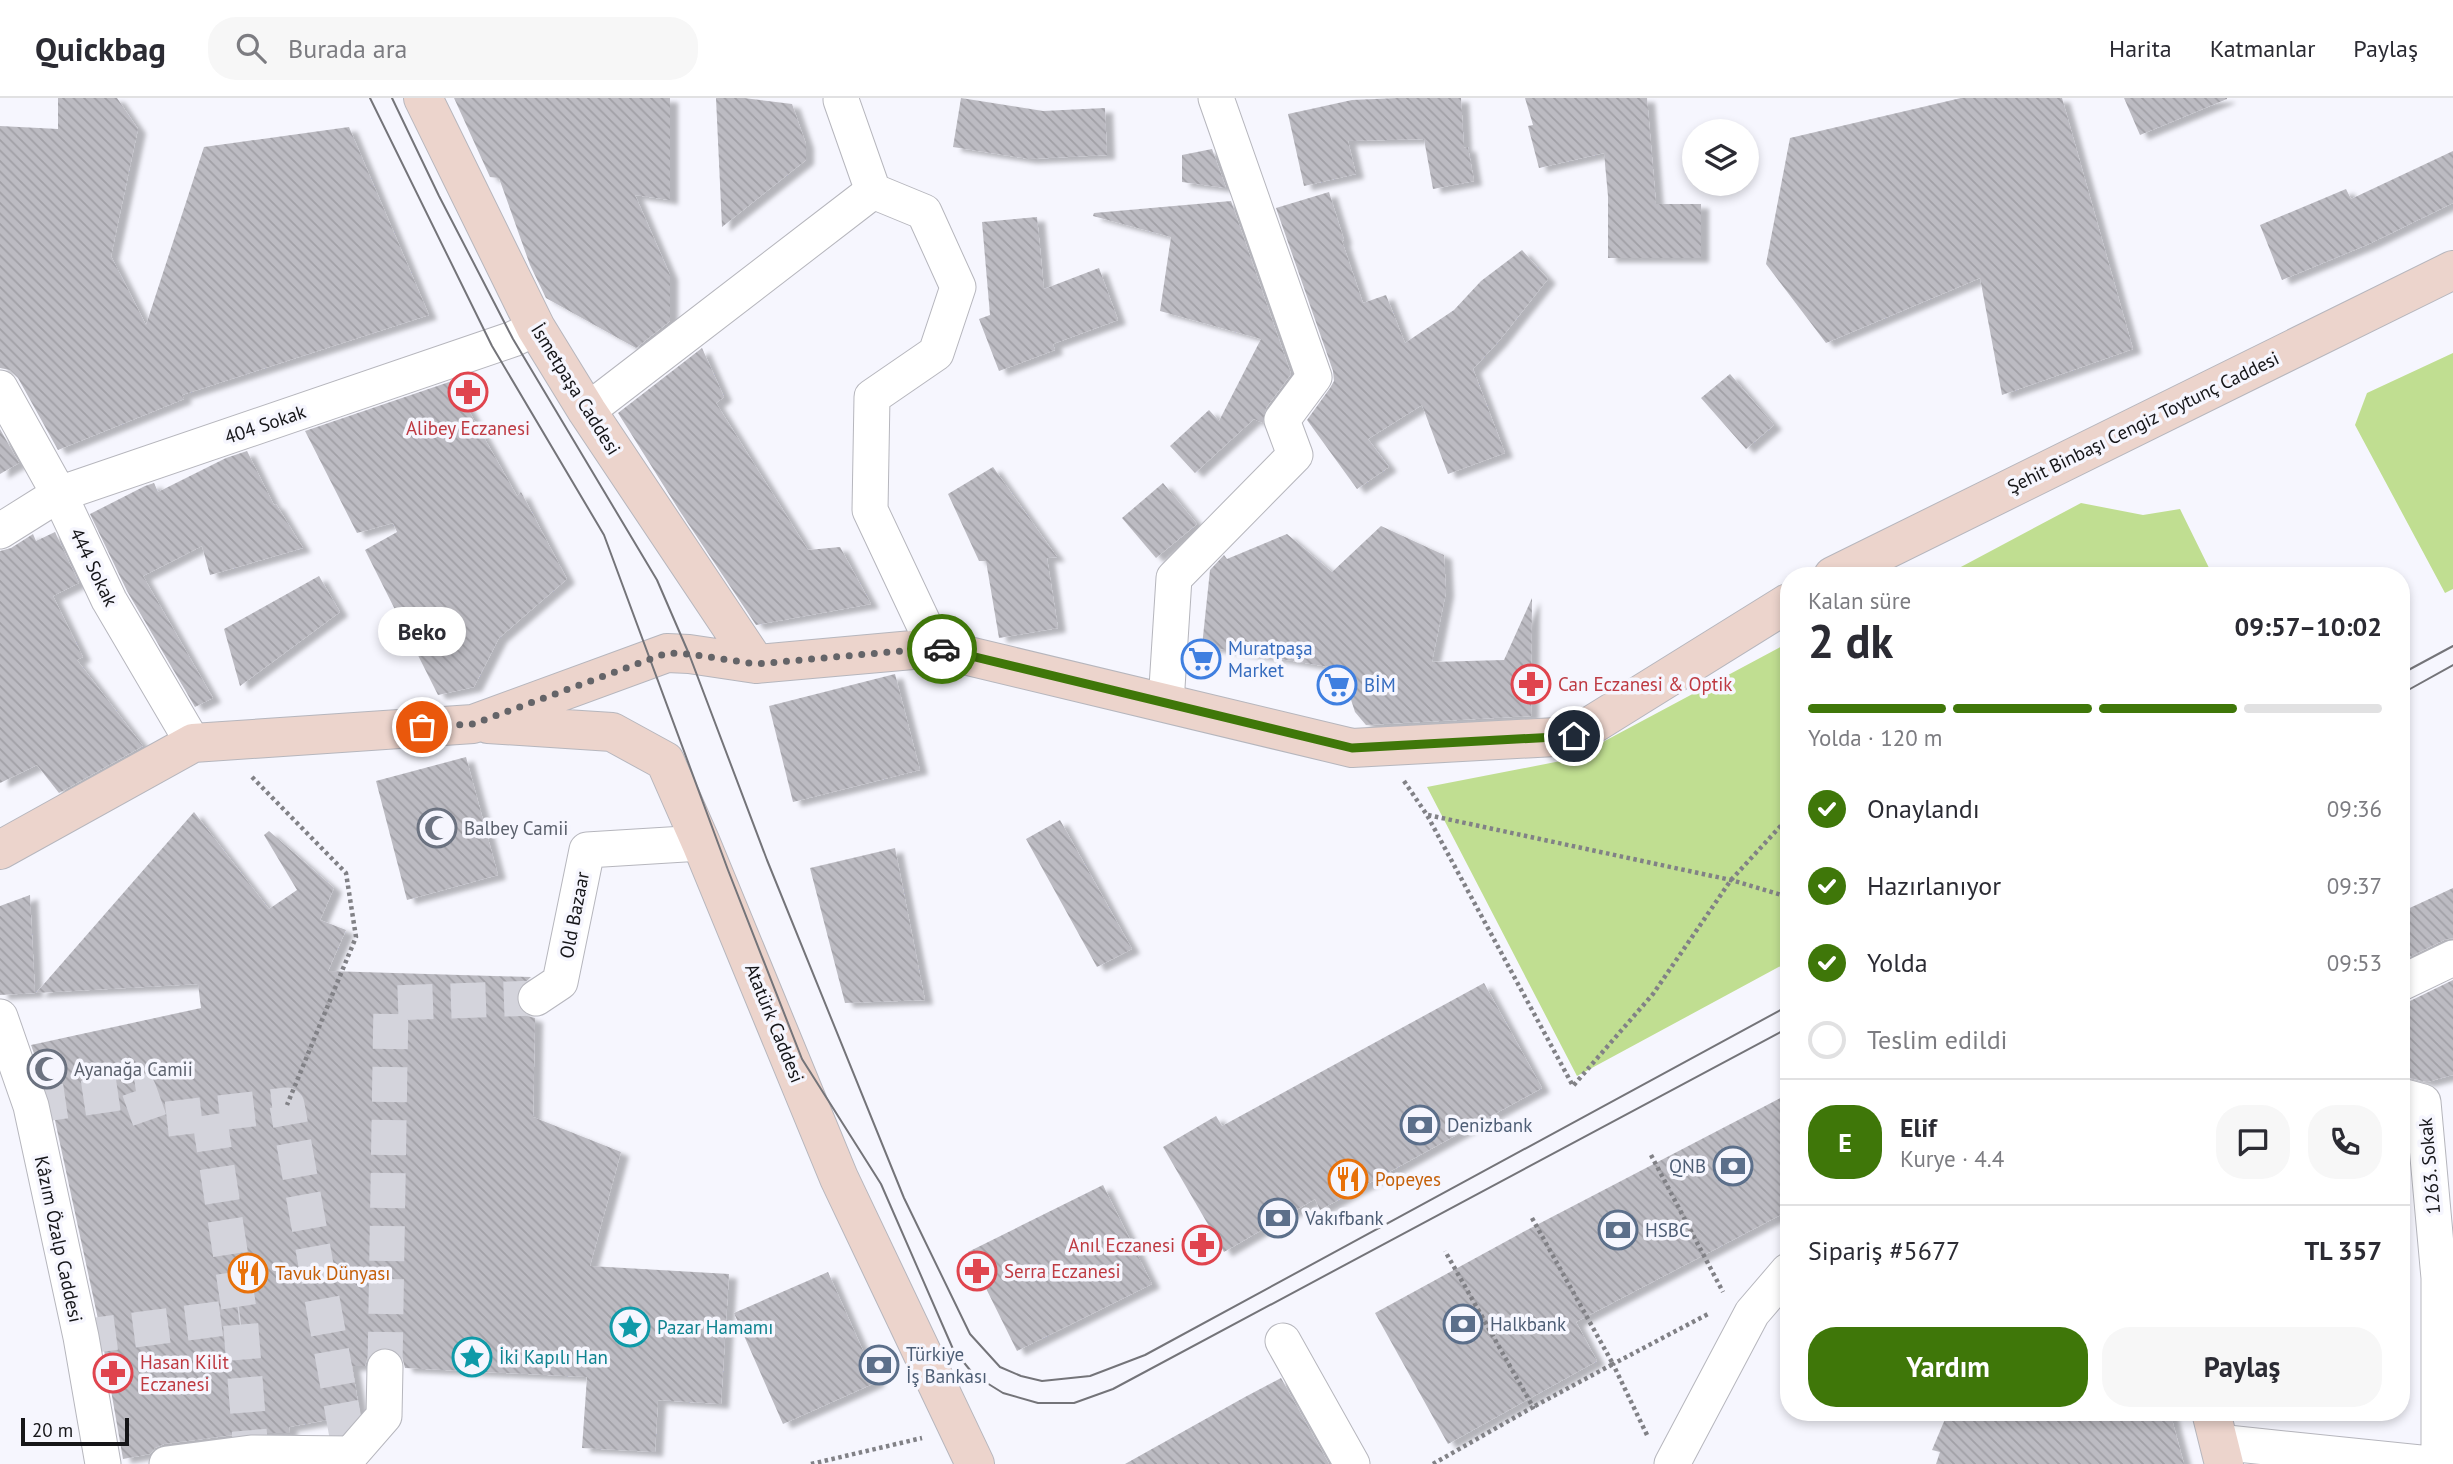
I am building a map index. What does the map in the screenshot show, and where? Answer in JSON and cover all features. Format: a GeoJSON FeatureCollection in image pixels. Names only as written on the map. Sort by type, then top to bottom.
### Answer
{"type":"FeatureCollection","features":[{"type":"Feature","properties":{"kind":"main road","name":"İsmetpaşa Caddesi"},"geometry":{"type":"LineString","coordinates":[[423,98],[536,328],[587,411],[756,664]]}},
{"type":"Feature","properties":{"kind":"main road","name":"Şehit Binbaşı Cengiz Toytunç Caddesi"},"geometry":{"type":"LineString","coordinates":[[1853,567],[2453,270]]}},
{"type":"Feature","properties":{"kind":"main road"},"geometry":{"type":"LineString","coordinates":[[0,850],[193,743],[473,724],[667,653],[756,664],[936,648],[1352,748],[1574,736],[1780,608]]}},
{"type":"Feature","properties":{"kind":"main road","name":"Atatürk Caddesi"},"geometry":{"type":"LineString","coordinates":[[473,724],[612,732],[665,761],[957,1455]]}},
{"type":"Feature","properties":{"kind":"street"},"geometry":{"type":"LineString","coordinates":[[1166,703],[1174,578],[1295,455],[1282,420],[1314,377],[1216,98]]}},
{"type":"Feature","properties":{"kind":"street"},"geometry":{"type":"LineString","coordinates":[[845,99],[873,191]]}},
{"type":"Feature","properties":{"kind":"street"},"geometry":{"type":"LineString","coordinates":[[587,411],[873,191]]}},
{"type":"Feature","properties":{"kind":"street"},"geometry":{"type":"LineString","coordinates":[[873,191],[924,212],[958,287],[936,353],[872,397],[870,510],[936,648]]}},
{"type":"Feature","properties":{"kind":"street","name":"404 Sokak"},"geometry":{"type":"LineString","coordinates":[[0,531],[58,494],[513,339],[536,328]]}},
{"type":"Feature","properties":{"kind":"street","name":"444 Sokak"},"geometry":{"type":"LineString","coordinates":[[0,388],[58,494],[108,600],[193,743]]}},
{"type":"Feature","properties":{"kind":"street","name":"Old Bazaar"},"geometry":{"type":"LineString","coordinates":[[536,998],[560,982],[587,850],[701,843]]}},
{"type":"Feature","properties":{"kind":"street"},"geometry":{"type":"LineString","coordinates":[[2410,980],[2453,958]]}},
{"type":"Feature","properties":{"kind":"street","name":"Kâzım Özalp Caddesi"},"geometry":{"type":"LineString","coordinates":[[0,1017],[31,1106],[81,1337],[103,1464]]}},
{"type":"Feature","properties":{"kind":"street","name":"1263. Sokak"},"geometry":{"type":"LineString","coordinates":[[2410,1098],[2423,1102],[2439,1278],[2439,1464]]}},
{"type":"Feature","properties":{"kind":"street"},"geometry":{"type":"LineString","coordinates":[[1661,1452],[1752,1313],[1780,1280]]}},
{"type":"Feature","properties":{"kind":"street"},"geometry":{"type":"LineString","coordinates":[[1283,1341],[1352,1464]]}},
{"type":"Feature","properties":{"kind":"street"},"geometry":{"type":"LineString","coordinates":[[167,1464],[251,1453],[351,1454],[384,1416],[385,1367]]}},
{"type":"Feature","properties":{"kind":"street"},"geometry":{"type":"LineString","coordinates":[[2218,1439],[2430,1464]]}},
{"type":"Feature","properties":{"kind":"path"},"geometry":{"type":"LineString","coordinates":[[1380,746],[1427,815],[1573,1086],[1653,994],[1731,880],[1780,827]]}},
{"type":"Feature","properties":{"kind":"path"},"geometry":{"type":"LineString","coordinates":[[250,774],[346,873],[356,937],[287,1105]]}},
{"type":"Feature","properties":{"kind":"path"},"geometry":{"type":"LineString","coordinates":[[1427,815],[1731,880],[1780,895]]}},
{"type":"Feature","properties":{"kind":"path"},"geometry":{"type":"LineString","coordinates":[[1651,1155],[1729,1303]]}},
{"type":"Feature","properties":{"kind":"path"},"geometry":{"type":"LineString","coordinates":[[1532,1218],[1661,1452]]}},
{"type":"Feature","properties":{"kind":"path"},"geometry":{"type":"LineString","coordinates":[[1445,1251],[1533,1407]]}},
{"type":"Feature","properties":{"kind":"path"},"geometry":{"type":"LineString","coordinates":[[1433,1464],[1533,1407],[1717,1309]]}},
{"type":"Feature","properties":{"kind":"path"},"geometry":{"type":"LineString","coordinates":[[811,1464],[957,1455]]}},
{"type":"Feature","properties":{"kind":"green space"},"geometry":{"type":"Polygon","coordinates":[[[2453,353],[2453,589],[2445,593],[2355,425],[2367,393],[2453,353]]]}},
{"type":"Feature","properties":{"kind":"green space"},"geometry":{"type":"Polygon","coordinates":[[[2081,503],[2143,515],[2180,509],[2209,567],[1961,567],[2081,503]]]}},
{"type":"Feature","properties":{"kind":"green space"},"geometry":{"type":"Polygon","coordinates":[[[1780,647],[1780,966],[1577,1076],[1427,787],[1571,759],[1780,647]]]}},
{"type":"Feature","properties":{"kind":"building"},"geometry":{"type":"Polygon","coordinates":[[[58,98],[117,98],[138,129],[111,256],[146,325],[204,147],[349,127],[429,315],[182,395],[184,399],[58,450],[18,378],[10,370],[0,368],[0,126],[58,129],[58,98]]]}},
{"type":"Feature","properties":{"kind":"building"},"geometry":{"type":"Polygon","coordinates":[[[454,98],[670,98],[670,200],[635,195],[670,275],[670,321],[636,348],[546,298],[530,265],[499,178],[490,177],[454,98]]]}},
{"type":"Feature","properties":{"kind":"building"},"geometry":{"type":"Polygon","coordinates":[[[716,98],[744,98],[792,104],[806,144],[806,160],[722,227],[716,98]]]}},
{"type":"Feature","properties":{"kind":"building"},"geometry":{"type":"Polygon","coordinates":[[[961,98],[1043,111],[1105,108],[1107,155],[1029,159],[953,147],[961,98]]]}},
{"type":"Feature","properties":{"kind":"building"},"geometry":{"type":"Polygon","coordinates":[[[1461,98],[1464,148],[1468,147],[1474,181],[1433,189],[1424,139],[1348,141],[1356,174],[1304,186],[1288,114],[1352,100],[1461,98]]]}},
{"type":"Feature","properties":{"kind":"building"},"geometry":{"type":"Polygon","coordinates":[[[1525,98],[1647,98],[1656,204],[1701,204],[1701,258],[1608,258],[1608,196],[1604,153],[1539,168],[1528,126],[1533,125],[1525,98]]]}},
{"type":"Feature","properties":{"kind":"building"},"geometry":{"type":"Polygon","coordinates":[[[1961,98],[2062,98],[2133,349],[2002,395],[1980,278],[1826,343],[1766,264],[1790,138],[1961,98]]]}},
{"type":"Feature","properties":{"kind":"building"},"geometry":{"type":"Polygon","coordinates":[[[2124,98],[2227,98],[2227,99],[2140,135],[2124,98]]]}},
{"type":"Feature","properties":{"kind":"building"},"geometry":{"type":"Polygon","coordinates":[[[1212,149],[1226,188],[1182,182],[1182,155],[1212,149]]]}},
{"type":"Feature","properties":{"kind":"building"},"geometry":{"type":"Polygon","coordinates":[[[2453,151],[2453,203],[2369,244],[2282,280],[2260,225],[2346,189],[2351,199],[2453,151]]]}},
{"type":"Feature","properties":{"kind":"building"},"geometry":{"type":"Polygon","coordinates":[[[1329,192],[1363,303],[1386,295],[1405,343],[1454,310],[1481,281],[1522,250],[1548,279],[1473,369],[1505,453],[1448,474],[1422,405],[1368,439],[1389,467],[1357,489],[1307,420],[1334,381],[1333,371],[1276,208],[1329,192]]]}},
{"type":"Feature","properties":{"kind":"building"},"geometry":{"type":"Polygon","coordinates":[[[1231,201],[1291,374],[1266,408],[1263,423],[1254,419],[1195,473],[1170,446],[1209,410],[1219,421],[1261,339],[1160,311],[1171,237],[1093,216],[1094,213],[1231,201]]]}},
{"type":"Feature","properties":{"kind":"building"},"geometry":{"type":"Polygon","coordinates":[[[1037,217],[1044,289],[1099,268],[1118,320],[1053,344],[1055,350],[999,371],[979,319],[990,315],[982,222],[1037,217]]]}},
{"type":"Feature","properties":{"kind":"building"},"geometry":{"type":"Polygon","coordinates":[[[702,348],[724,397],[716,403],[808,550],[840,547],[871,604],[756,625],[679,510],[618,413],[702,348]]]}},
{"type":"Feature","properties":{"kind":"building"},"geometry":{"type":"Polygon","coordinates":[[[1730,374],[1774,425],[1746,449],[1701,398],[1730,374]]]}},
{"type":"Feature","properties":{"kind":"building"},"geometry":{"type":"Polygon","coordinates":[[[452,381],[517,496],[521,492],[567,579],[499,638],[474,687],[438,695],[365,550],[397,532],[393,523],[357,533],[305,431],[452,381]]]}},
{"type":"Feature","properties":{"kind":"building"},"geometry":{"type":"Polygon","coordinates":[[[0,429],[19,463],[0,474],[0,429]]]}},
{"type":"Feature","properties":{"kind":"building"},"geometry":{"type":"Polygon","coordinates":[[[247,451],[274,505],[276,504],[303,548],[210,575],[202,546],[143,576],[213,698],[195,707],[127,591],[90,514],[145,486],[154,483],[158,492],[226,458],[247,451]]]}},
{"type":"Feature","properties":{"kind":"building"},"geometry":{"type":"Polygon","coordinates":[[[993,467],[1057,557],[1047,558],[1058,628],[999,638],[986,561],[979,561],[948,494],[993,467]]]}},
{"type":"Feature","properties":{"kind":"building"},"geometry":{"type":"Polygon","coordinates":[[[1163,483],[1197,524],[1156,558],[1122,518],[1163,483]]]}},
{"type":"Feature","properties":{"kind":"building"},"geometry":{"type":"Polygon","coordinates":[[[1381,526],[1444,555],[1446,592],[1432,662],[1504,660],[1532,598],[1531,716],[1366,725],[1355,712],[1341,669],[1202,646],[1210,570],[1224,555],[1227,559],[1287,534],[1332,572],[1381,526]]]}},
{"type":"Feature","properties":{"kind":"building"},"geometry":{"type":"Polygon","coordinates":[[[55,532],[79,583],[53,596],[83,657],[77,660],[143,746],[59,793],[37,765],[0,783],[0,551],[11,548],[33,534],[36,541],[55,532]]]}},
{"type":"Feature","properties":{"kind":"building"},"geometry":{"type":"Polygon","coordinates":[[[319,576],[340,612],[240,686],[224,629],[319,576]]]}},
{"type":"Feature","properties":{"kind":"building"},"geometry":{"type":"Polygon","coordinates":[[[895,674],[920,770],[793,802],[769,706],[895,674]]]}},
{"type":"Feature","properties":{"kind":"building","name":"Balbey Camii"},"geometry":{"type":"Polygon","coordinates":[[[466,757],[498,875],[407,900],[376,781],[466,757]]]}},
{"type":"Feature","properties":{"kind":"building"},"geometry":{"type":"Polygon","coordinates":[[[194,812],[269,909],[297,890],[264,835],[269,831],[334,888],[320,920],[346,930],[328,971],[531,977],[518,989],[516,999],[520,1010],[535,1018],[533,1117],[621,1152],[590,1266],[729,1274],[721,1404],[658,1400],[655,1452],[582,1448],[587,1377],[405,1368],[402,1357],[395,1350],[385,1347],[368,1356],[365,1366],[352,1366],[360,1414],[289,1427],[290,1433],[249,1433],[164,1444],[150,1454],[123,1459],[101,1333],[51,1102],[31,1045],[201,1008],[198,984],[36,993],[194,812]]]}},
{"type":"Feature","properties":{"kind":"building"},"geometry":{"type":"Polygon","coordinates":[[[1060,820],[1132,949],[1097,967],[1026,839],[1060,820]]]}},
{"type":"Feature","properties":{"kind":"building"},"geometry":{"type":"Polygon","coordinates":[[[895,848],[925,1000],[845,1003],[810,868],[895,848]]]}},
{"type":"Feature","properties":{"kind":"building"},"geometry":{"type":"Polygon","coordinates":[[[2453,888],[2453,938],[2410,957],[2410,908],[2453,888]]]}},
{"type":"Feature","properties":{"kind":"building"},"geometry":{"type":"Polygon","coordinates":[[[30,895],[35,993],[0,995],[0,906],[30,895]]]}},
{"type":"Feature","properties":{"kind":"building"},"geometry":{"type":"Polygon","coordinates":[[[2453,980],[2453,1075],[2427,1082],[2410,1078],[2410,1001],[2453,980]]]}},
{"type":"Feature","properties":{"kind":"building"},"geometry":{"type":"Polygon","coordinates":[[[1484,983],[1542,1088],[1320,1210],[1315,1199],[1224,1252],[1163,1147],[1216,1116],[1222,1126],[1484,983]]]}},
{"type":"Feature","properties":{"kind":"building"},"geometry":{"type":"Polygon","coordinates":[[[1780,1098],[1780,1215],[1576,1322],[1597,1361],[1448,1444],[1375,1313],[1525,1231],[1780,1098]]]}},
{"type":"Feature","properties":{"kind":"building"},"geometry":{"type":"Polygon","coordinates":[[[1103,1185],[1152,1284],[1017,1351],[968,1252],[1103,1185]]]}},
{"type":"Feature","properties":{"kind":"building"},"geometry":{"type":"Polygon","coordinates":[[[828,1272],[877,1382],[783,1424],[734,1313],[828,1272]]]}},
{"type":"Feature","properties":{"kind":"building"},"geometry":{"type":"Polygon","coordinates":[[[1281,1378],[1329,1464],[1125,1464],[1245,1397],[1281,1378]]]}},
{"type":"Feature","properties":{"kind":"building"},"geometry":{"type":"Polygon","coordinates":[[[1944,1421],[2172,1421],[2184,1464],[1936,1464],[1940,1452],[1932,1450],[1944,1421]]]}},
{"type":"Feature","properties":{"kind":"tunnel"},"geometry":{"type":"LineString","coordinates":[[385,1367],[391,1003],[536,998]]}},
{"type":"Feature","properties":{"kind":"tunnel"},"geometry":{"type":"LineString","coordinates":[[31,1106],[139,1090],[150,1121],[287,1105],[352,1464]]}},
{"type":"Feature","properties":{"kind":"tunnel"},"geometry":{"type":"LineString","coordinates":[[209,1115],[240,1316],[251,1453]]}},
{"type":"Feature","properties":{"kind":"tunnel"},"geometry":{"type":"LineString","coordinates":[[81,1337],[240,1316]]}},
{"type":"Feature","properties":{"kind":"tram line"},"geometry":{"type":"LineString","coordinates":[[370,98],[492,346],[604,535],[728,870],[802,1059],[881,1184],[953,1349],[974,1375],[1003,1393],[1038,1403],[1074,1403],[1113,1389],[1780,1032]]}},
{"type":"Feature","properties":{"kind":"tram line"},"geometry":{"type":"LineString","coordinates":[[392,98],[513,339],[657,580],[689,654],[767,860],[904,1198],[970,1334],[1000,1367],[1042,1381],[1090,1376],[1145,1355],[1780,1010]]}},
{"type":"Feature","properties":{"kind":"tram line"},"geometry":{"type":"LineString","coordinates":[[2410,669],[2453,646]]}},
{"type":"Feature","properties":{"kind":"tram line"},"geometry":{"type":"LineString","coordinates":[[2410,689],[2453,665]]}},
{"type":"Feature","properties":{"kind":"way so far"},"geometry":{"type":"LineString","coordinates":[[422,727],[473,724],[667,653],[756,664],[942,649]]}},
{"type":"Feature","properties":{"kind":"place","name":"Alibey Eczanesi"},"geometry":{"type":"Point","coordinates":[468,392]}},
{"type":"Feature","properties":{"kind":"place","name":"Muratpaşa Market"},"geometry":{"type":"Point","coordinates":[1201,659]}},
{"type":"Feature","properties":{"kind":"place","name":"Can Eczanesi & Optik"},"geometry":{"type":"Point","coordinates":[1531,684]}},
{"type":"Feature","properties":{"kind":"place","name":"BİM"},"geometry":{"type":"Point","coordinates":[1337,685]}},
{"type":"Feature","properties":{"kind":"place","name":"Beko"},"geometry":{"type":"Point","coordinates":[422,727]}},
{"type":"Feature","properties":{"kind":"place","name":"Balbey Camii"},"geometry":{"type":"Point","coordinates":[437,828]}},
{"type":"Feature","properties":{"kind":"place","name":"Ayanağa Camii"},"geometry":{"type":"Point","coordinates":[47,1069]}},
{"type":"Feature","properties":{"kind":"place","name":"Denizbank"},"geometry":{"type":"Point","coordinates":[1420,1125]}},
{"type":"Feature","properties":{"kind":"place","name":"QNB"},"geometry":{"type":"Point","coordinates":[1733,1166]}},
{"type":"Feature","properties":{"kind":"place","name":"Popeyes"},"geometry":{"type":"Point","coordinates":[1348,1179]}},
{"type":"Feature","properties":{"kind":"place","name":"Vakıfbank"},"geometry":{"type":"Point","coordinates":[1278,1218]}},
{"type":"Feature","properties":{"kind":"place","name":"HSBC"},"geometry":{"type":"Point","coordinates":[1618,1230]}},
{"type":"Feature","properties":{"kind":"place","name":"Anıl Eczanesi"},"geometry":{"type":"Point","coordinates":[1202,1245]}},
{"type":"Feature","properties":{"kind":"place","name":"Serra Eczanesi"},"geometry":{"type":"Point","coordinates":[977,1271]}},
{"type":"Feature","properties":{"kind":"place","name":"Tavuk Dünyası"},"geometry":{"type":"Point","coordinates":[248,1273]}},
{"type":"Feature","properties":{"kind":"place","name":"Halkbank"},"geometry":{"type":"Point","coordinates":[1463,1324]}},
{"type":"Feature","properties":{"kind":"place","name":"Pazar Hamamı"},"geometry":{"type":"Point","coordinates":[630,1327]}},
{"type":"Feature","properties":{"kind":"place","name":"İki Kapılı Han"},"geometry":{"type":"Point","coordinates":[472,1357]}},
{"type":"Feature","properties":{"kind":"place","name":"Türkiye İş Bankası"},"geometry":{"type":"Point","coordinates":[879,1365]}},
{"type":"Feature","properties":{"kind":"place","name":"Hasan Kilit Eczanesi"},"geometry":{"type":"Point","coordinates":[113,1373]}},
{"type":"Feature","properties":{"kind":"route"},"geometry":{"type":"LineString","coordinates":[[942,649],[1352,748],[1574,736]]}}]}
